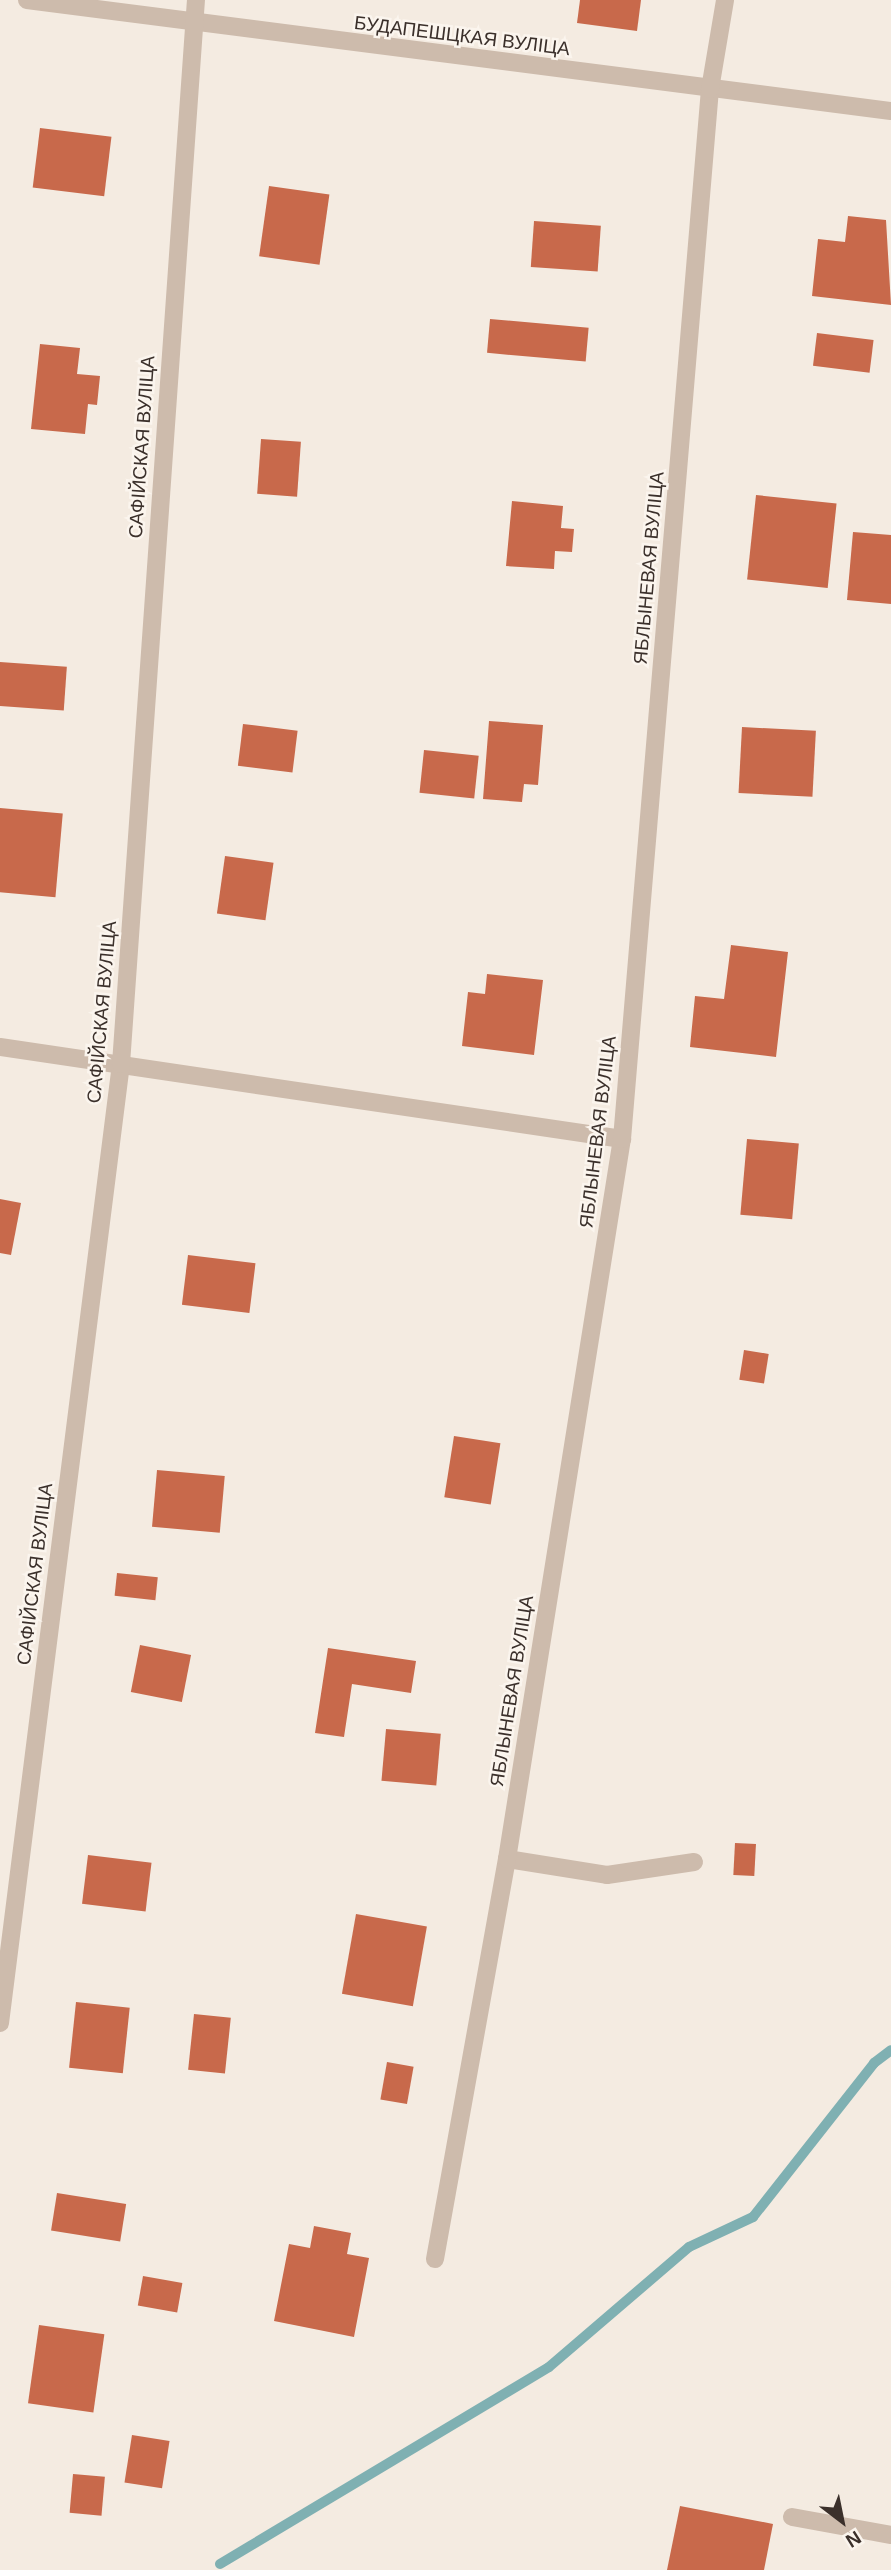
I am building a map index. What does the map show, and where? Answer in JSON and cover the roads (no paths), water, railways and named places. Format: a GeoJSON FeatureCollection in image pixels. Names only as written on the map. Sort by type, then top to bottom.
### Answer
{"type":"FeatureCollection","features":[{"type":"Feature","properties":{"kind":"street","name":"БУДАПЕШЦКАЯ ВУЛІЦА"},"geometry":{"type":"LineString","coordinates":[[27,0],[891,111]]}},
{"type":"Feature","properties":{"kind":"street","name":"САФІЙСКАЯ ВУЛІЦА"},"geometry":{"type":"LineString","coordinates":[[0,2024],[121,1064],[192,23],[196,0]]}},
{"type":"Feature","properties":{"kind":"street","name":"ЯБЛЫНЕВАЯ ВУЛІЦА"},"geometry":{"type":"LineString","coordinates":[[435,2259],[507,1859],[622,1139],[709,89],[725,0]]}},
{"type":"Feature","properties":{"kind":"street"},"geometry":{"type":"LineString","coordinates":[[0,1047],[622,1139]]}},
{"type":"Feature","properties":{"kind":"street"},"geometry":{"type":"LineString","coordinates":[[507,1859],[607,1875],[694,1862]]}},
{"type":"Feature","properties":{"kind":"street"},"geometry":{"type":"LineString","coordinates":[[792,2517],[891,2535]]}},
{"type":"Feature","properties":{"kind":"waterway"},"geometry":{"type":"LineString","coordinates":[[220,2564],[549,2367],[689,2247],[753,2217],[874,2063],[891,2050]]}}]}
